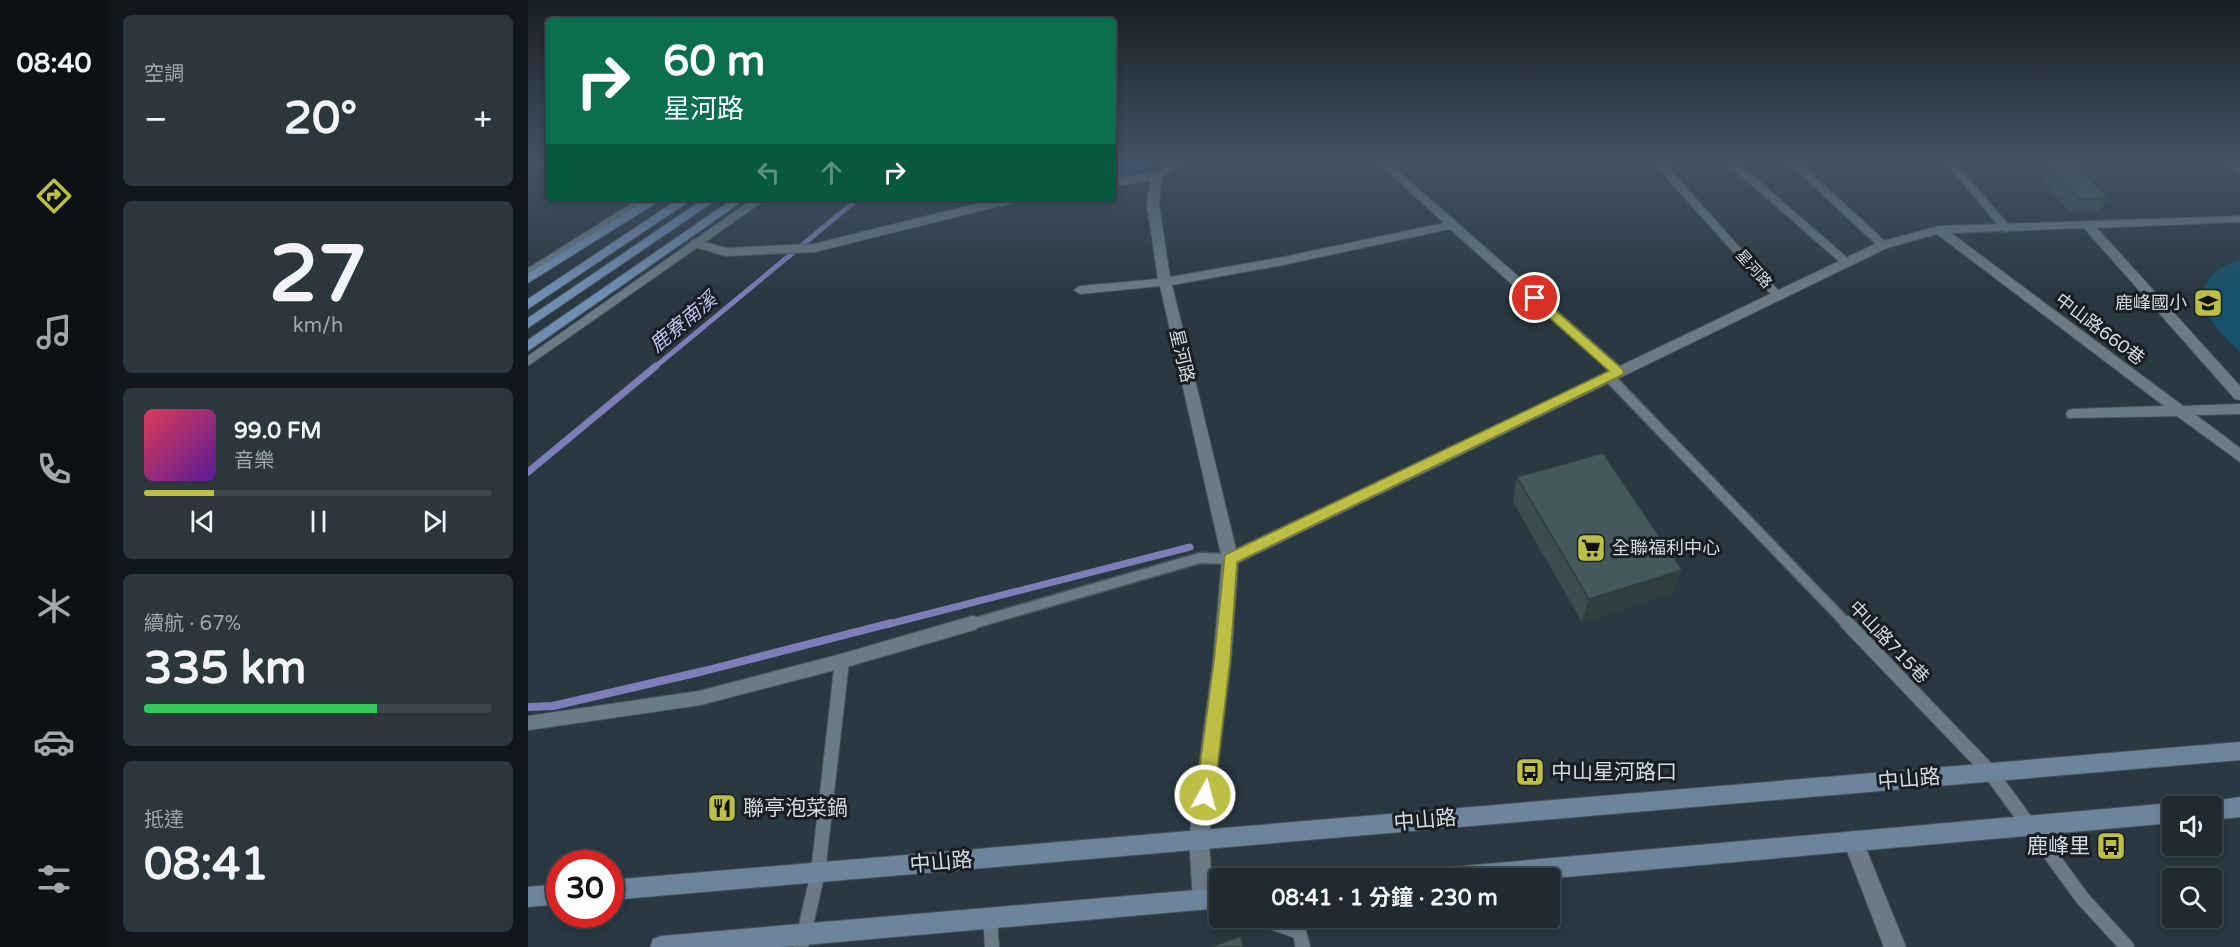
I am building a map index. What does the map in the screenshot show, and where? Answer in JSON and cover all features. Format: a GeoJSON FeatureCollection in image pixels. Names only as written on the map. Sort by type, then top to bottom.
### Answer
{"type":"FeatureCollection","features":[{"type":"Feature","properties":{"kind":"main road"},"geometry":{"type":"LineString","coordinates":[[528,279],[646,205]]}},
{"type":"Feature","properties":{"kind":"main road"},"geometry":{"type":"LineString","coordinates":[[528,305],[676,205]]}},
{"type":"Feature","properties":{"kind":"main road"},"geometry":{"type":"LineString","coordinates":[[528,324],[702,205]]}},
{"type":"Feature","properties":{"kind":"main road"},"geometry":{"type":"LineString","coordinates":[[528,346],[730,205]]}},
{"type":"Feature","properties":{"kind":"street","name":"星河路"},"geometry":{"type":"LineString","coordinates":[[1153,205],[1165,282],[1230,559],[1222,661],[1199,840],[1209,880]]}},
{"type":"Feature","properties":{"kind":"street"},"geometry":{"type":"LineString","coordinates":[[1430,205],[1613,375]]}},
{"type":"Feature","properties":{"kind":"street","name":"星河路"},"geometry":{"type":"LineString","coordinates":[[1230,559],[1883,245],[1939,230],[2240,219]]}},
{"type":"Feature","properties":{"kind":"street"},"geometry":{"type":"LineString","coordinates":[[2087,224],[2240,395]]}},
{"type":"Feature","properties":{"kind":"street"},"geometry":{"type":"LineString","coordinates":[[1080,290],[1165,282],[1282,261],[1452,225]]}},
{"type":"Feature","properties":{"kind":"street","name":"中山路660巷"},"geometry":{"type":"LineString","coordinates":[[1939,230],[2240,456]]}},
{"type":"Feature","properties":{"kind":"street"},"geometry":{"type":"LineString","coordinates":[[2073,414],[2240,409]]}},
{"type":"Feature","properties":{"kind":"street","name":"中山路"},"geometry":{"type":"LineString","coordinates":[[624,889],[2240,751]]}},
{"type":"Feature","properties":{"kind":"street"},"geometry":{"type":"LineString","coordinates":[[2222,809],[2240,807]]}},
{"type":"Feature","properties":{"kind":"street"},"geometry":{"type":"LineString","coordinates":[[1552,868],[2162,814]]}},
{"type":"Feature","properties":{"kind":"street"},"geometry":{"type":"LineString","coordinates":[[1853,841],[1895,947]]}},
{"type":"Feature","properties":{"kind":"street"},"geometry":{"type":"LineString","coordinates":[[528,897],[546,895]]}},
{"type":"Feature","properties":{"kind":"street"},"geometry":{"type":"LineString","coordinates":[[661,947],[801,941],[990,918],[1209,900]]}},
{"type":"Feature","properties":{"kind":"lane"},"geometry":{"type":"LineString","coordinates":[[528,273],[636,205]]}},
{"type":"Feature","properties":{"kind":"lane"},"geometry":{"type":"LineString","coordinates":[[528,361],[750,205]]}},
{"type":"Feature","properties":{"kind":"lane"},"geometry":{"type":"LineString","coordinates":[[695,243],[726,252],[814,248],[987,205]]}},
{"type":"Feature","properties":{"kind":"lane","name":"星河路"},"geometry":{"type":"LineString","coordinates":[[1697,205],[1778,296]]}},
{"type":"Feature","properties":{"kind":"lane"},"geometry":{"type":"LineString","coordinates":[[1781,205],[1846,262]]}},
{"type":"Feature","properties":{"kind":"lane"},"geometry":{"type":"LineString","coordinates":[[1840,205],[1883,245]]}},
{"type":"Feature","properties":{"kind":"lane"},"geometry":{"type":"LineString","coordinates":[[1987,205],[2006,228]]}},
{"type":"Feature","properties":{"kind":"lane","name":"中山路715巷"},"geometry":{"type":"LineString","coordinates":[[1613,375],[1990,772],[2083,899],[2127,947]]}},
{"type":"Feature","properties":{"kind":"lane"},"geometry":{"type":"LineString","coordinates":[[528,723],[700,698],[842,661],[1200,558],[1230,559]]}},
{"type":"Feature","properties":{"kind":"lane"},"geometry":{"type":"LineString","coordinates":[[801,941],[818,872],[842,661]]}},
{"type":"Feature","properties":{"kind":"lane"},"geometry":{"type":"LineString","coordinates":[[990,918],[992,947]]}},
{"type":"Feature","properties":{"kind":"lane"},"geometry":{"type":"LineString","coordinates":[[1288,928],[1299,932],[1304,947]]}},
{"type":"Feature","properties":{"kind":"shaded area"},"geometry":{"type":"Polygon","coordinates":[[[2240,260],[2240,351],[2227,340],[2208,314],[2204,301],[2204,289],[2209,278],[2221,268],[2240,260]]]}},
{"type":"Feature","properties":{"kind":"building","name":"全聯福利中心"},"geometry":{"type":"Polygon","coordinates":[[[1603,453],[1682,570],[1589,599],[1517,477],[1603,453]]]}},
{"type":"Feature","properties":{"kind":"building"},"geometry":{"type":"Polygon","coordinates":[[[1241,936],[1243,947],[1211,947],[1241,936]]]}},
{"type":"Feature","properties":{"kind":"waterway","name":"鹿寮南溪"},"geometry":{"type":"LineString","coordinates":[[655,367],[850,205]]}},
{"type":"Feature","properties":{"kind":"waterway","name":"鹿寮南溪"},"geometry":{"type":"LineString","coordinates":[[528,472],[656,366]]}},
{"type":"Feature","properties":{"kind":"waterway"},"geometry":{"type":"LineString","coordinates":[[885,625],[1190,547]]}},
{"type":"Feature","properties":{"kind":"waterway"},"geometry":{"type":"LineString","coordinates":[[528,707],[553,706],[704,671],[891,623]]}},
{"type":"Feature","properties":{"kind":"place","name":"鹿峰國小"},"geometry":{"type":"Point","coordinates":[2208,303]}},
{"type":"Feature","properties":{"kind":"place","name":"全聯福利中心"},"geometry":{"type":"Point","coordinates":[1591,548]}},
{"type":"Feature","properties":{"kind":"place","name":"中山星河路口"},"geometry":{"type":"Point","coordinates":[1530,772]}},
{"type":"Feature","properties":{"kind":"place","name":"聯亭泡菜鍋"},"geometry":{"type":"Point","coordinates":[722,808]}},
{"type":"Feature","properties":{"kind":"place","name":"鹿峰里"},"geometry":{"type":"Point","coordinates":[2111,846]}},
{"type":"Feature","properties":{"kind":"route"},"geometry":{"type":"LineString","coordinates":[[1205,795],[1222,661],[1230,559],[1618,372],[1535,298]]}}]}
